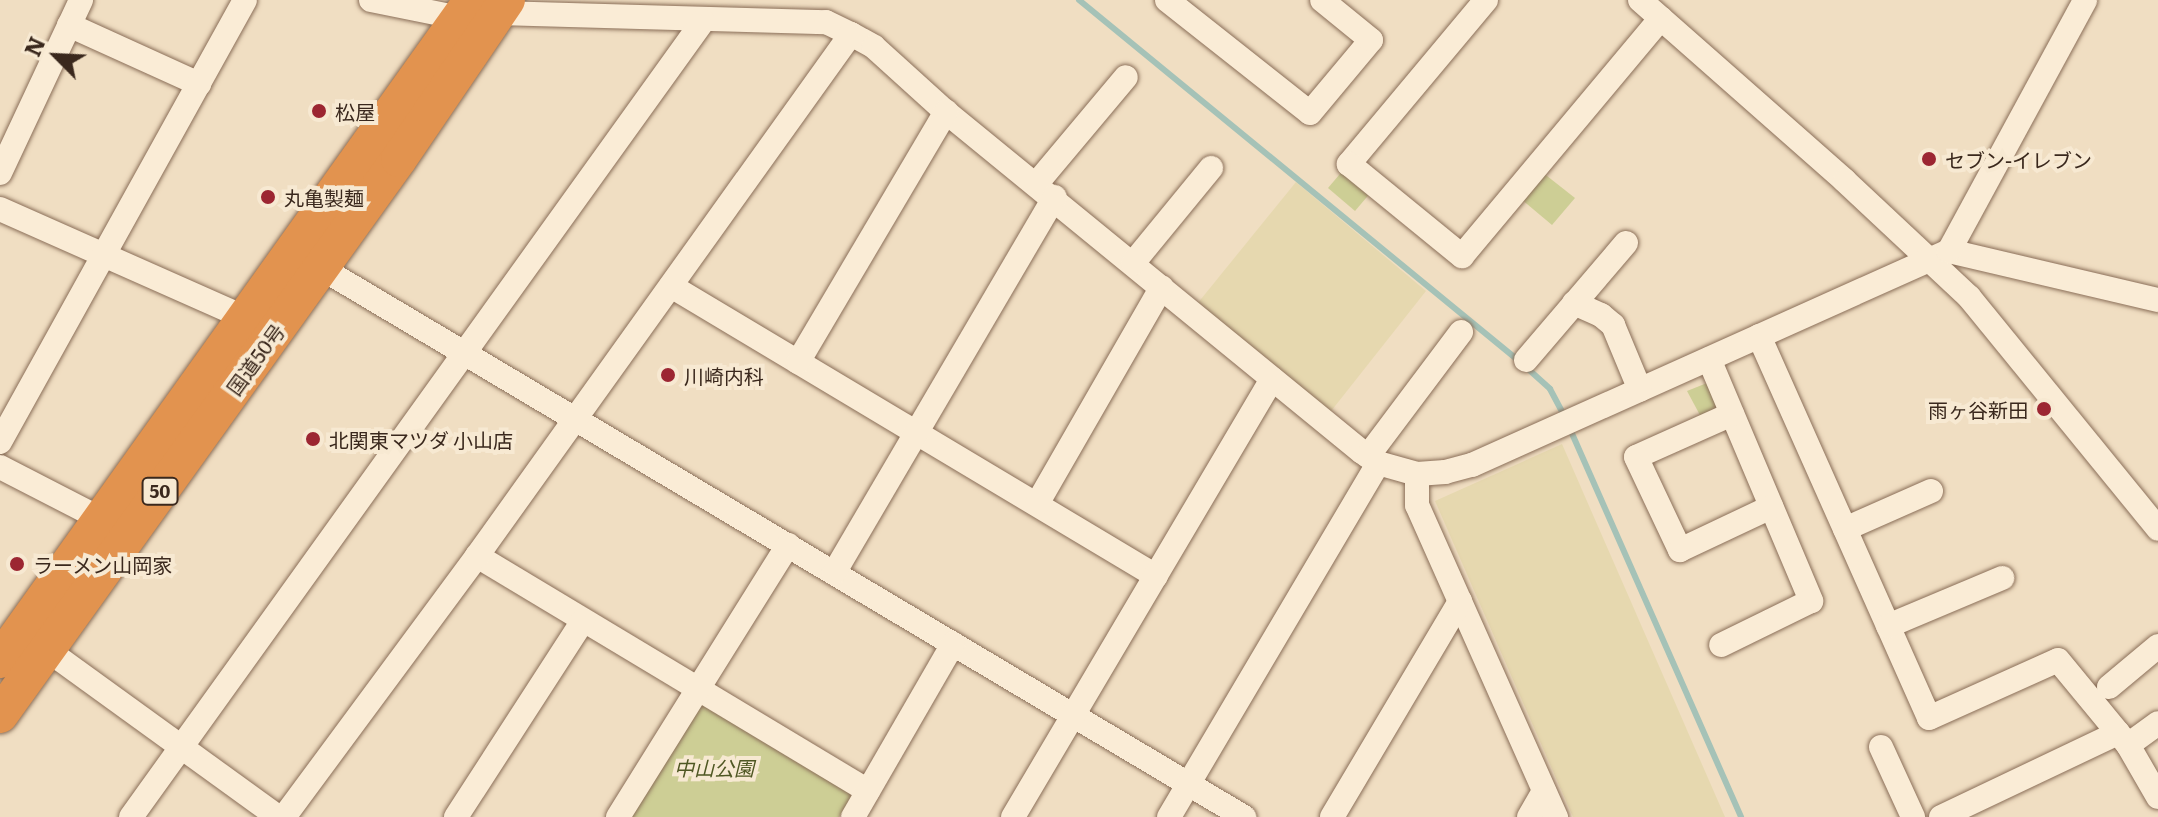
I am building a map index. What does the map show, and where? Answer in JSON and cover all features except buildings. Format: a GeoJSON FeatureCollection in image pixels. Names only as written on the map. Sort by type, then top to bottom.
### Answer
{"type":"FeatureCollection","features":[{"type":"Feature","properties":{"kind":"highway","name":"国道50号"},"geometry":{"type":"LineString","coordinates":[[0,715],[306,259],[484,8]]}},
{"type":"Feature","properties":{"kind":"highway","name":"国道50号"},"geometry":{"type":"LineString","coordinates":[[0,660],[244,317],[306,259]]}},
{"type":"Feature","properties":{"kind":"street"},"geometry":{"type":"LineString","coordinates":[[0,173],[81,0]]}},
{"type":"Feature","properties":{"kind":"street"},"geometry":{"type":"LineString","coordinates":[[0,442],[245,0]]}},
{"type":"Feature","properties":{"kind":"street"},"geometry":{"type":"LineString","coordinates":[[371,0],[703,21],[826,22],[874,47],[946,112],[1046,190],[1373,459],[1417,474],[1445,472],[1472,465],[1939,255],[2158,300]]}},
{"type":"Feature","properties":{"kind":"street"},"geometry":{"type":"LineString","coordinates":[[1167,0],[1310,113],[1371,40],[1322,0]]}},
{"type":"Feature","properties":{"kind":"street"},"geometry":{"type":"LineString","coordinates":[[1486,0],[1349,164],[1462,256],[1669,15]]}},
{"type":"Feature","properties":{"kind":"street"},"geometry":{"type":"LineString","coordinates":[[1640,0],[1669,15],[1939,255],[1969,297],[2148,499],[2158,529]]}},
{"type":"Feature","properties":{"kind":"street"},"geometry":{"type":"LineString","coordinates":[[1939,255],[2085,0]]}},
{"type":"Feature","properties":{"kind":"street"},"geometry":{"type":"LineString","coordinates":[[131,817],[703,21]]}},
{"type":"Feature","properties":{"kind":"street"},"geometry":{"type":"LineString","coordinates":[[69,25],[199,84]]}},
{"type":"Feature","properties":{"kind":"street"},"geometry":{"type":"LineString","coordinates":[[284,817],[477,556],[851,34]]}},
{"type":"Feature","properties":{"kind":"street"},"geometry":{"type":"LineString","coordinates":[[834,573],[916,433],[1046,190],[1126,77]]}},
{"type":"Feature","properties":{"kind":"street"},"geometry":{"type":"LineString","coordinates":[[798,362],[946,112]]}},
{"type":"Feature","properties":{"kind":"street"},"geometry":{"type":"LineString","coordinates":[[1133,263],[1211,168]]}},
{"type":"Feature","properties":{"kind":"street"},"geometry":{"type":"LineString","coordinates":[[0,209],[244,317]]}},
{"type":"Feature","properties":{"kind":"street"},"geometry":{"type":"LineString","coordinates":[[1526,360],[1626,243]]}},
{"type":"Feature","properties":{"kind":"street"},"geometry":{"type":"LineString","coordinates":[[306,259],[1244,817]]}},
{"type":"Feature","properties":{"kind":"street"},"geometry":{"type":"LineString","coordinates":[[671,286],[1156,576]]}},
{"type":"Feature","properties":{"kind":"street"},"geometry":{"type":"LineString","coordinates":[[1037,504],[1162,287]]}},
{"type":"Feature","properties":{"kind":"street"},"geometry":{"type":"LineString","coordinates":[[1574,303],[1601,315],[1613,325],[1640,390]]}},
{"type":"Feature","properties":{"kind":"street"},"geometry":{"type":"LineString","coordinates":[[1169,817],[1373,459],[1461,332]]}},
{"type":"Feature","properties":{"kind":"street"},"geometry":{"type":"LineString","coordinates":[[1759,336],[1929,718],[2058,660],[2123,739],[2158,797]]}},
{"type":"Feature","properties":{"kind":"street"},"geometry":{"type":"LineString","coordinates":[[1709,359],[1811,601],[1721,645]]}},
{"type":"Feature","properties":{"kind":"street"},"geometry":{"type":"LineString","coordinates":[[1013,817],[1272,379]]}},
{"type":"Feature","properties":{"kind":"street"},"geometry":{"type":"LineString","coordinates":[[1732,414],[1636,457],[1680,550],[1771,507]]}},
{"type":"Feature","properties":{"kind":"street"},"geometry":{"type":"LineString","coordinates":[[0,467],[101,519]]}},
{"type":"Feature","properties":{"kind":"street"},"geometry":{"type":"LineString","coordinates":[[1417,474],[1417,505],[1556,817]]}},
{"type":"Feature","properties":{"kind":"street"},"geometry":{"type":"LineString","coordinates":[[1845,529],[1931,491]]}},
{"type":"Feature","properties":{"kind":"street"},"geometry":{"type":"LineString","coordinates":[[618,817],[788,545]]}},
{"type":"Feature","properties":{"kind":"street"},"geometry":{"type":"LineString","coordinates":[[477,556],[868,791]]}},
{"type":"Feature","properties":{"kind":"street"},"geometry":{"type":"LineString","coordinates":[[1888,626],[2002,578]]}},
{"type":"Feature","properties":{"kind":"street"},"geometry":{"type":"LineString","coordinates":[[1332,817],[1460,601]]}},
{"type":"Feature","properties":{"kind":"street"},"geometry":{"type":"LineString","coordinates":[[456,817],[583,621]]}},
{"type":"Feature","properties":{"kind":"street"},"geometry":{"type":"LineString","coordinates":[[853,817],[953,644]]}},
{"type":"Feature","properties":{"kind":"street"},"geometry":{"type":"LineString","coordinates":[[2109,687],[2158,646]]}},
{"type":"Feature","properties":{"kind":"street"},"geometry":{"type":"LineString","coordinates":[[46,649],[278,817]]}},
{"type":"Feature","properties":{"kind":"street"},"geometry":{"type":"LineString","coordinates":[[1941,817],[2158,723]]}},
{"type":"Feature","properties":{"kind":"street"},"geometry":{"type":"LineString","coordinates":[[1881,747],[1913,817]]}},
{"type":"Feature","properties":{"kind":"street"},"geometry":{"type":"LineString","coordinates":[[1529,817],[1544,791]]}},
{"type":"Feature","properties":{"kind":"shaded area"},"geometry":{"type":"Polygon","coordinates":[[[1296,182],[1426,291],[1328,415],[1197,304],[1296,182]]]}},
{"type":"Feature","properties":{"kind":"shaded area"},"geometry":{"type":"Polygon","coordinates":[[[1562,444],[1725,817],[1573,817],[1435,501],[1562,444]]]}},
{"type":"Feature","properties":{"kind":"green space"},"geometry":{"type":"Polygon","coordinates":[[[1345,168],[1372,191],[1355,211],[1328,188],[1345,168]]]}},
{"type":"Feature","properties":{"kind":"green space"},"geometry":{"type":"Polygon","coordinates":[[[1542,172],[1575,198],[1552,225],[1520,198],[1542,172]]]}},
{"type":"Feature","properties":{"kind":"green space"},"geometry":{"type":"Polygon","coordinates":[[[1712,381],[1723,408],[1701,417],[1687,391],[1712,381]]]}},
{"type":"Feature","properties":{"kind":"green space","name":"中山公園"},"geometry":{"type":"Polygon","coordinates":[[[706,704],[854,792],[839,817],[626,817],[694,705],[706,704]]]}},
{"type":"Feature","properties":{"kind":"waterway"},"geometry":{"type":"LineString","coordinates":[[1079,0],[1519,361]]}},
{"type":"Feature","properties":{"kind":"waterway"},"geometry":{"type":"LineString","coordinates":[[1527,368],[1550,389],[1566,419]]}},
{"type":"Feature","properties":{"kind":"waterway"},"geometry":{"type":"LineString","coordinates":[[1570,429],[1741,817]]}},
{"type":"Feature","properties":{"kind":"place","name":"松屋"},"geometry":{"type":"Point","coordinates":[319,111]}},
{"type":"Feature","properties":{"kind":"place","name":"セブン-イレブン"},"geometry":{"type":"Point","coordinates":[1929,159]}},
{"type":"Feature","properties":{"kind":"place","name":"丸亀製麺"},"geometry":{"type":"Point","coordinates":[268,197]}},
{"type":"Feature","properties":{"kind":"place","name":"川崎内科"},"geometry":{"type":"Point","coordinates":[668,375]}},
{"type":"Feature","properties":{"kind":"place","name":"雨ヶ谷新田"},"geometry":{"type":"Point","coordinates":[2044,409]}},
{"type":"Feature","properties":{"kind":"place","name":"北関東マツダ 小山店"},"geometry":{"type":"Point","coordinates":[313,439]}},
{"type":"Feature","properties":{"kind":"place","name":"ラーメン山岡家"},"geometry":{"type":"Point","coordinates":[17,564]}}]}
